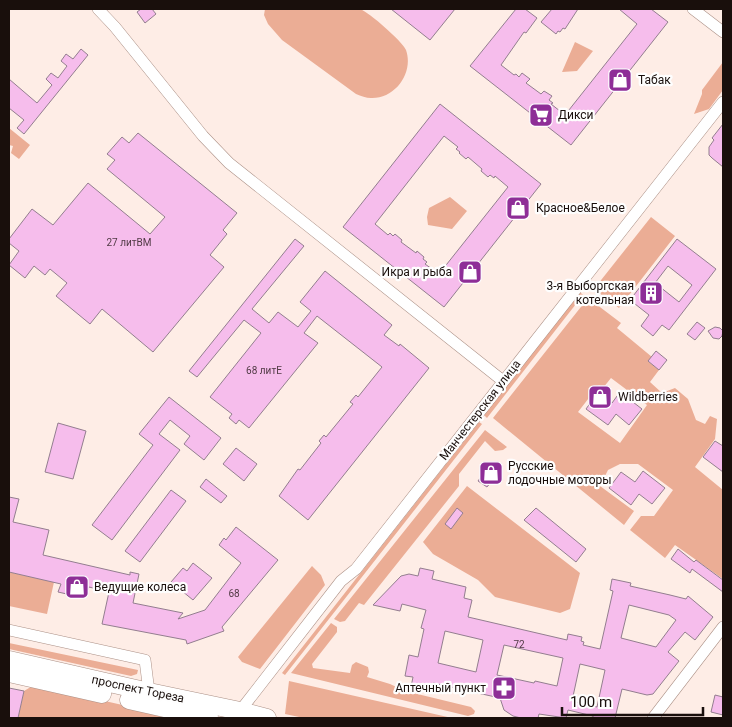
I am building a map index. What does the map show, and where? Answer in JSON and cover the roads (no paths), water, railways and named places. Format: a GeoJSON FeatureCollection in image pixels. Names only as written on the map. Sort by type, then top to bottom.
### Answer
{"type":"FeatureCollection","features":[{"type":"Feature","properties":{"kind":"main road","name":"проспект Тореза"},"geometry":{"type":"LineString","coordinates":[[9,660],[239,714],[268,718]]}},
{"type":"Feature","properties":{"kind":"main road","name":"проспект Тореза"},"geometry":{"type":"LineString","coordinates":[[9,673],[209,718]]}},
{"type":"Feature","properties":{"kind":"street"},"geometry":{"type":"LineString","coordinates":[[98,9],[115,26],[203,136],[229,164],[503,381]]}},
{"type":"Feature","properties":{"kind":"street"},"geometry":{"type":"LineString","coordinates":[[693,9],[723,32]]}},
{"type":"Feature","properties":{"kind":"street","name":"Манчестерская улица"},"geometry":{"type":"LineString","coordinates":[[239,714],[341,581],[356,569],[723,102]]}},
{"type":"Feature","properties":{"kind":"street"},"geometry":{"type":"LineString","coordinates":[[653,718],[723,627]]}},
{"type":"Feature","properties":{"kind":"street"},"geometry":{"type":"LineString","coordinates":[[9,630],[145,660],[150,692]]}},
{"type":"Feature","properties":{"kind":"place","name":"Табак"},"geometry":{"type":"Point","coordinates":[620,80]}},
{"type":"Feature","properties":{"kind":"place","name":"Дикси"},"geometry":{"type":"Point","coordinates":[541,115]}},
{"type":"Feature","properties":{"kind":"place","name":"Красное&Белое"},"geometry":{"type":"Point","coordinates":[518,208]}},
{"type":"Feature","properties":{"kind":"place","name":"Икра и рыба"},"geometry":{"type":"Point","coordinates":[470,272]}},
{"type":"Feature","properties":{"kind":"place","name":"3-я Выборгская котельная"},"geometry":{"type":"Point","coordinates":[651,293]}},
{"type":"Feature","properties":{"kind":"place","name":"Wildberries"},"geometry":{"type":"Point","coordinates":[600,397]}},
{"type":"Feature","properties":{"kind":"place","name":"Русские лодочные моторы"},"geometry":{"type":"Point","coordinates":[491,473]}},
{"type":"Feature","properties":{"kind":"place","name":"Ведущие колеса"},"geometry":{"type":"Point","coordinates":[77,587]}},
{"type":"Feature","properties":{"kind":"place","name":"Аптечный пункт"},"geometry":{"type":"Point","coordinates":[504,688]}}]}
